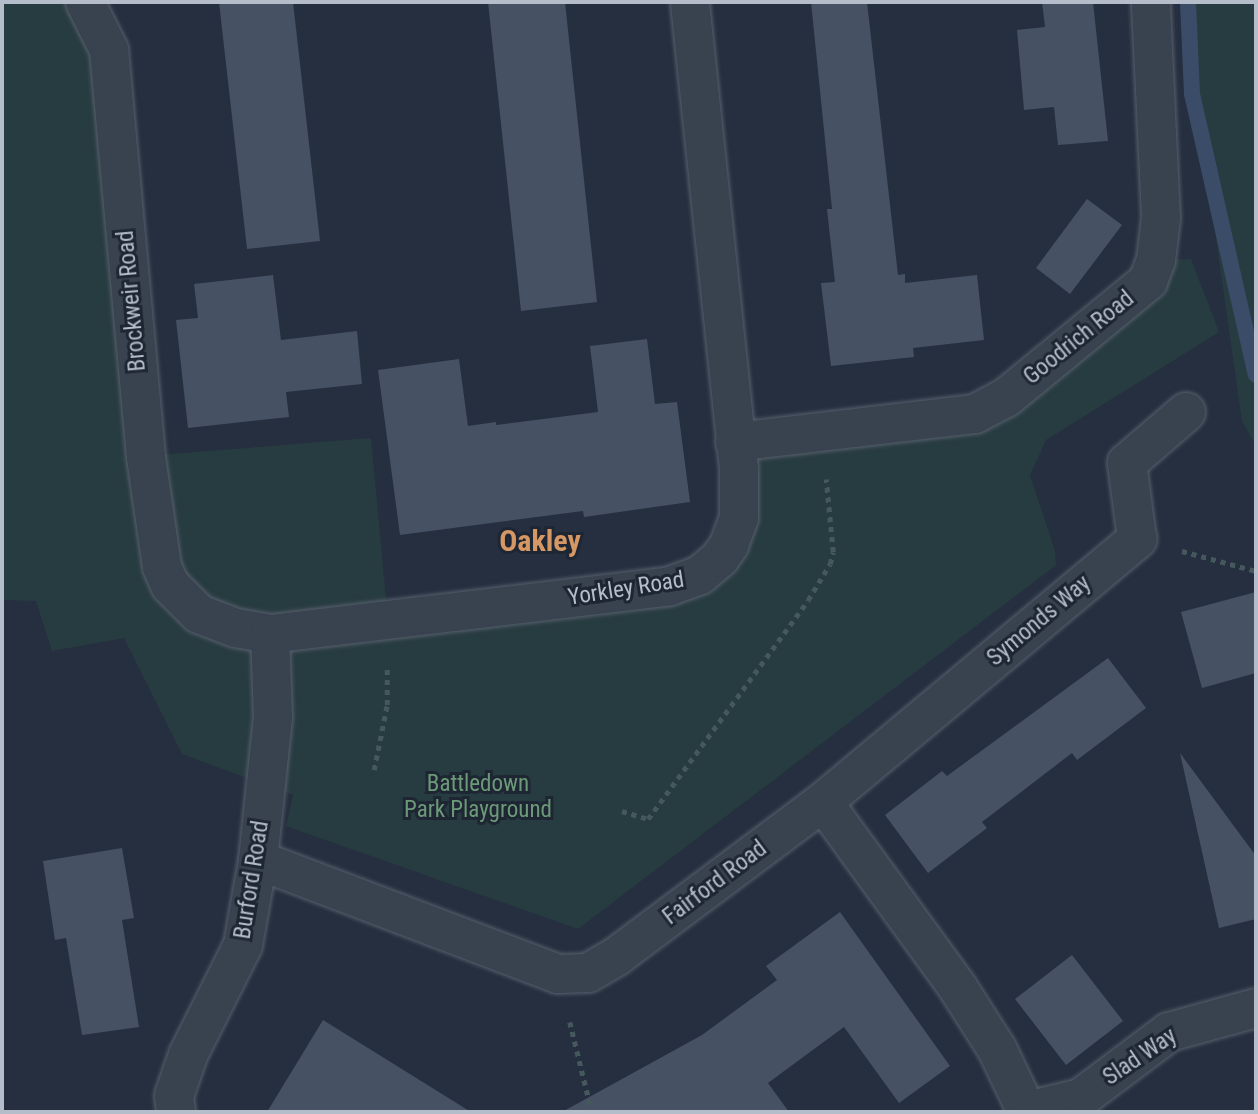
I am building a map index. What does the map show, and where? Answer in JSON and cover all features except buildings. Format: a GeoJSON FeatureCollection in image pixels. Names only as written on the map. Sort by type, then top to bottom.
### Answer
{"type":"FeatureCollection","features":[{"type":"Feature","properties":{"kind":"street","name":"Brockweir Road"},"geometry":{"type":"LineString","coordinates":[[85,2],[109,50],[157,549],[170,585],[182,598]]}},
{"type":"Feature","properties":{"kind":"street","name":"Yorkley Road"},"geometry":{"type":"LineString","coordinates":[[182,598],[199,614],[217,622],[270,634],[670,586],[693,578],[720,558],[735,533],[741,501],[690,2]]}},
{"type":"Feature","properties":{"kind":"street","name":"Goodrich Road"},"geometry":{"type":"LineString","coordinates":[[735,442],[957,418],[993,407],[1148,281],[1156,260],[1161,218],[1151,2]]}},
{"type":"Feature","properties":{"kind":"street"},"geometry":{"type":"LineString","coordinates":[[1137,539],[1126,463],[1186,412]]}},
{"type":"Feature","properties":{"kind":"street","name":"Symonds Way"},"geometry":{"type":"LineString","coordinates":[[823,802],[1137,539]]}},
{"type":"Feature","properties":{"kind":"street","name":"Burford Road"},"geometry":{"type":"LineString","coordinates":[[176,1112],[174,1096],[188,1055],[243,945],[258,859],[272,718],[270,634]]}},
{"type":"Feature","properties":{"kind":"street"},"geometry":{"type":"LineString","coordinates":[[823,802],[958,988],[996,1049],[1027,1112]]}},
{"type":"Feature","properties":{"kind":"street","name":"Fairford Road"},"geometry":{"type":"LineString","coordinates":[[258,859],[558,974],[588,973],[617,956],[823,802]]}},
{"type":"Feature","properties":{"kind":"street","name":"Slad Way"},"geometry":{"type":"LineString","coordinates":[[1027,1112],[1081,1098],[1169,1032],[1256,1008]]}},
{"type":"Feature","properties":{"kind":"path"},"geometry":{"type":"LineString","coordinates":[[622,811],[648,819],[808,600],[830,564],[832,539],[821,432]]}},
{"type":"Feature","properties":{"kind":"path"},"geometry":{"type":"LineString","coordinates":[[1137,539],[1256,571]]}},
{"type":"Feature","properties":{"kind":"path"},"geometry":{"type":"LineString","coordinates":[[374,770],[387,705],[387,620]]}},
{"type":"Feature","properties":{"kind":"path"},"geometry":{"type":"LineString","coordinates":[[558,974],[592,1112]]}},
{"type":"Feature","properties":{"kind":"green space","name":"Battledown Park Playground"},"geometry":{"type":"Polygon","coordinates":[[[2,2],[104,2],[146,456],[371,438],[388,620],[720,558],[735,442],[957,418],[1156,260],[1191,259],[1219,332],[1046,440],[1030,475],[1055,551],[1056,565],[578,929],[286,826],[293,795],[182,754],[124,638],[52,651],[36,601],[2,600],[2,2]]]}},
{"type":"Feature","properties":{"kind":"green space"},"geometry":{"type":"Polygon","coordinates":[[[1188,2],[1256,2],[1256,446],[1242,421],[1201,133],[1192,94],[1188,2]]]}},
{"type":"Feature","properties":{"kind":"waterway"},"geometry":{"type":"LineString","coordinates":[[1188,2],[1192,94],[1256,375]]}},
{"type":"Feature","properties":{"kind":"district","name":"Oakley"},"geometry":{"type":"Point","coordinates":[540,541]}}]}
